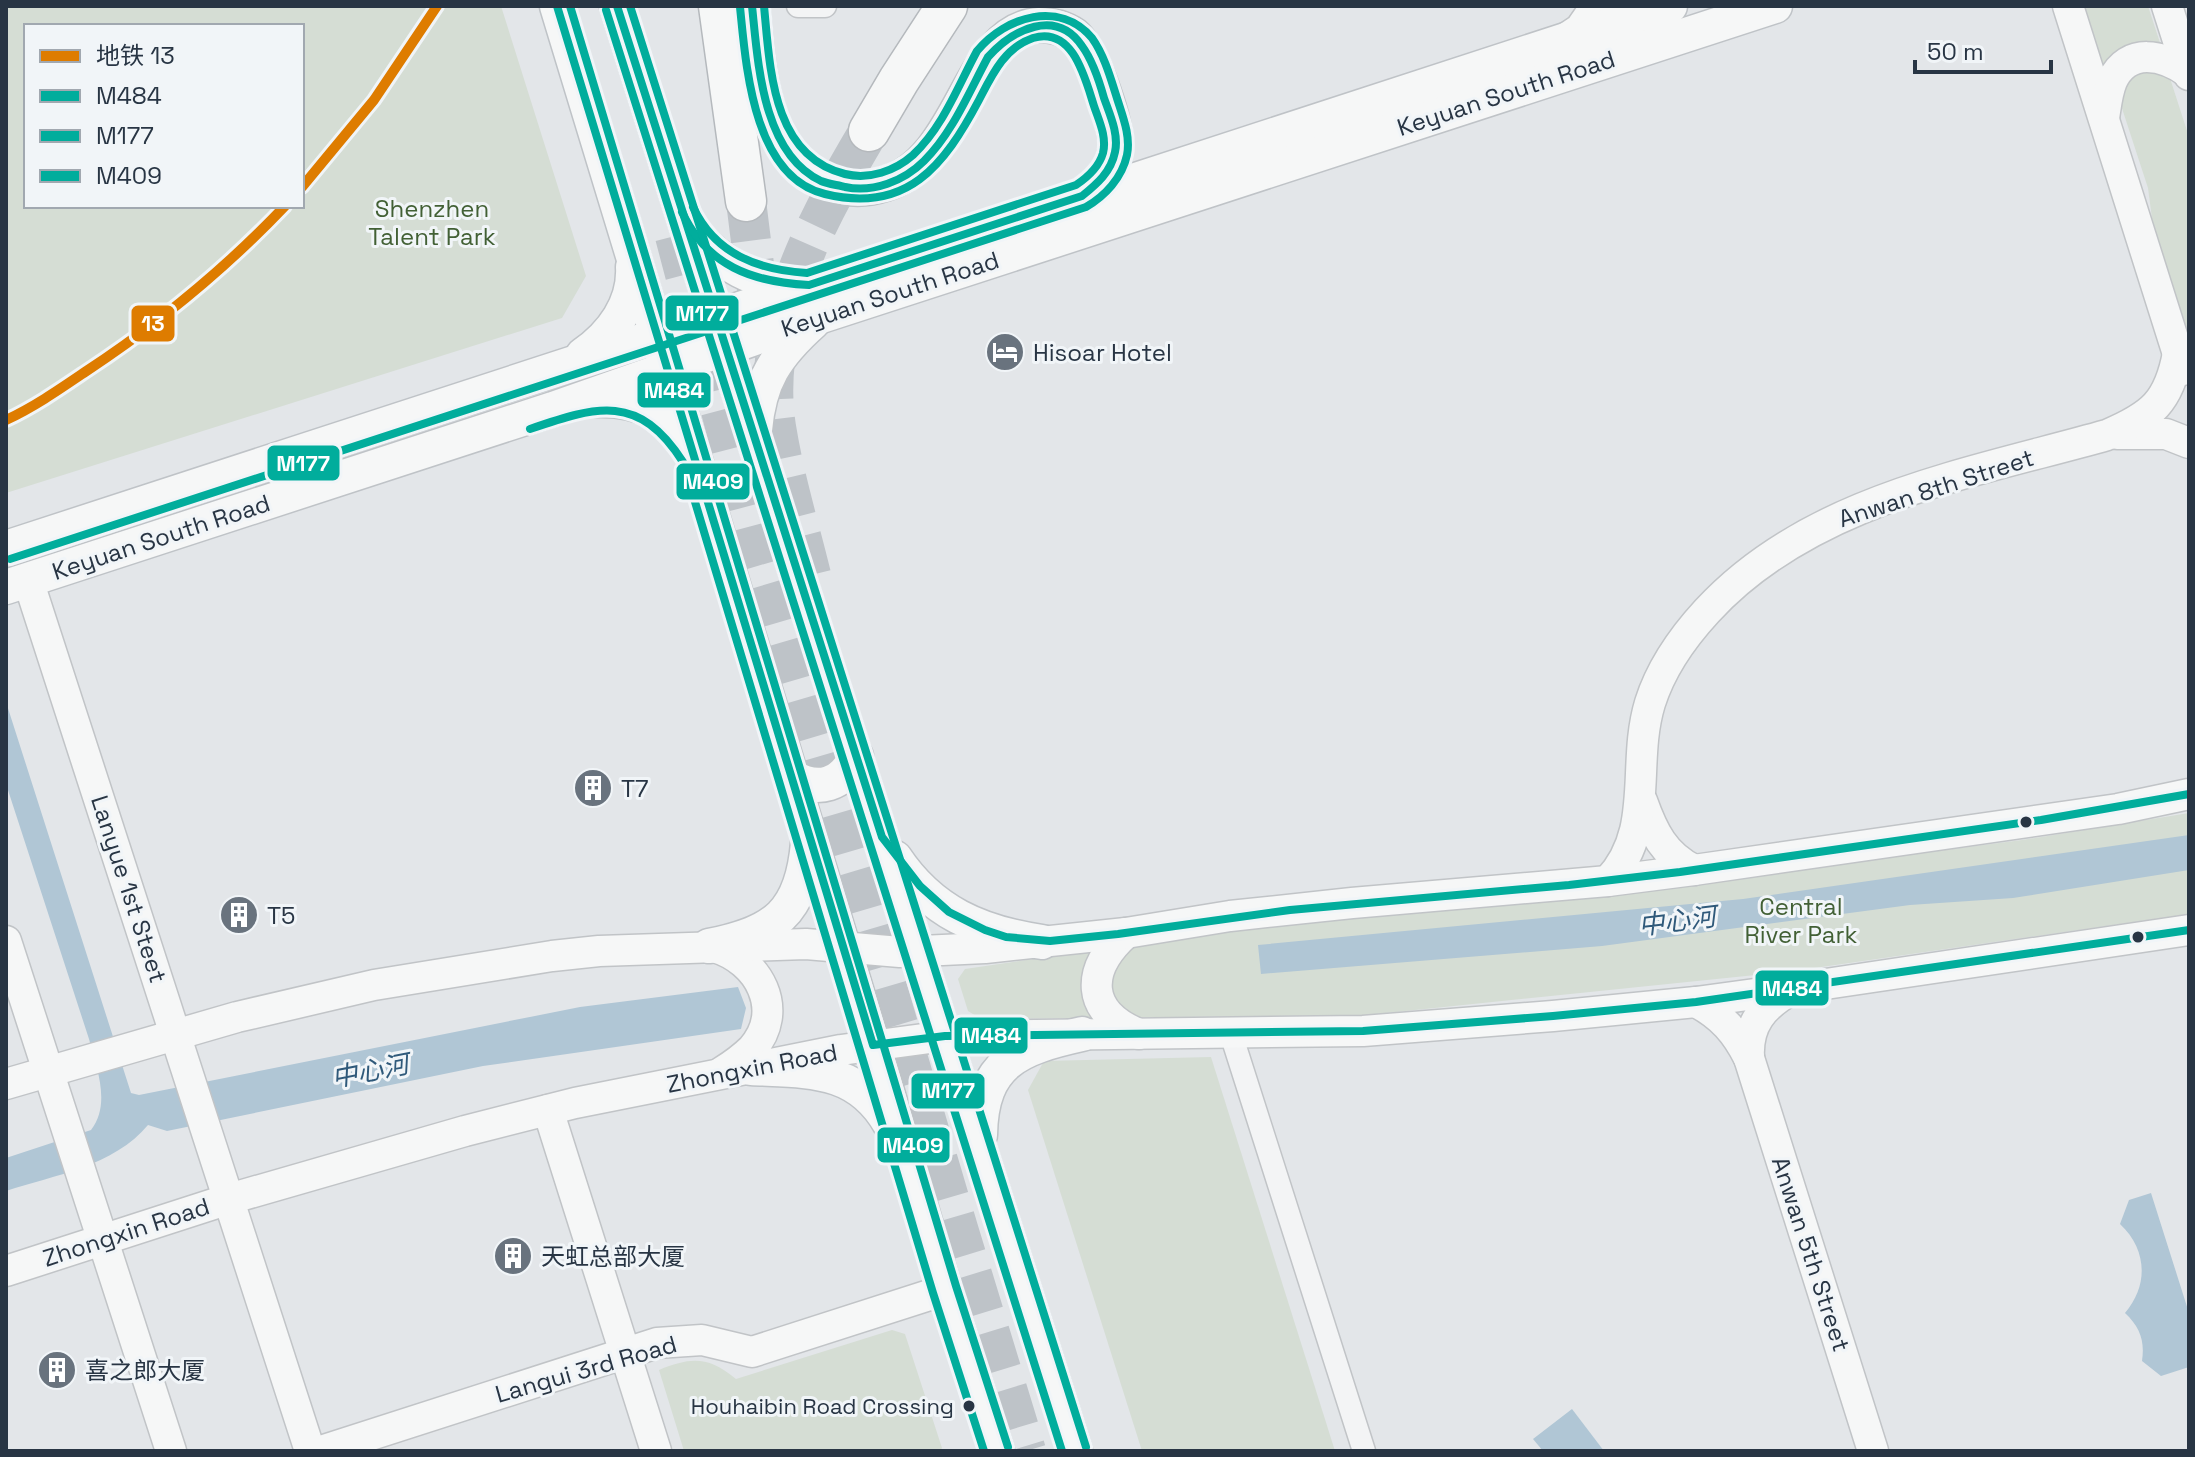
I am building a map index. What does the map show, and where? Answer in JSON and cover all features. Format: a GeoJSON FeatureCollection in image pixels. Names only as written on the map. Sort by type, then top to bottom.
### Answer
{"type":"FeatureCollection","features":[{"type":"Feature","properties":{"kind":"highway"},"geometry":{"type":"LineString","coordinates":[[719,6],[746,201]]}},
{"type":"Feature","properties":{"kind":"highway"},"geometry":{"type":"LineString","coordinates":[[869,131],[947,6]]}},
{"type":"Feature","properties":{"kind":"main road"},"geometry":{"type":"LineString","coordinates":[[557,6],[873,1045],[987,1442]]}},
{"type":"Feature","properties":{"kind":"main road"},"geometry":{"type":"LineString","coordinates":[[617,6],[1075,1451]]}},
{"type":"Feature","properties":{"kind":"main road"},"geometry":{"type":"LineString","coordinates":[[752,6],[763,89],[780,141],[808,174],[846,188],[888,183],[912,172],[943,138],[988,57],[997,45],[1015,32],[1027,27],[1051,26],[1074,35],[1087,53],[1115,130],[1116,151],[1110,169],[1100,183],[1082,196]]}},
{"type":"Feature","properties":{"kind":"main road"},"geometry":{"type":"LineString","coordinates":[[1560,42],[1580,29],[1596,6]]}},
{"type":"Feature","properties":{"kind":"main road","name":"Keyuan South Road"},"geometry":{"type":"LineString","coordinates":[[6,548],[715,316],[916,285],[1635,24],[1670,6]]}},
{"type":"Feature","properties":{"kind":"main road","name":"Keyuan South Road"},"geometry":{"type":"LineString","coordinates":[[14,584],[567,405],[726,349],[907,253],[1560,42],[1635,24],[1775,6]]}},
{"type":"Feature","properties":{"kind":"main road"},"geometry":{"type":"LineString","coordinates":[[2068,6],[2189,388]]}},
{"type":"Feature","properties":{"kind":"main road"},"geometry":{"type":"LineString","coordinates":[[2167,6],[2189,74]]}},
{"type":"Feature","properties":{"kind":"main road"},"geometry":{"type":"LineString","coordinates":[[2104,118],[2108,92],[2121,67],[2136,59],[2165,58],[2189,74]]}},
{"type":"Feature","properties":{"kind":"main road"},"geometry":{"type":"LineString","coordinates":[[687,227],[706,248],[728,265],[814,301],[771,368],[757,407],[755,439]]}},
{"type":"Feature","properties":{"kind":"main road"},"geometry":{"type":"LineString","coordinates":[[631,250],[632,286],[622,316],[601,341],[556,368],[567,405],[628,400],[650,408],[682,436],[694,457]]}},
{"type":"Feature","properties":{"kind":"main road"},"geometry":{"type":"LineString","coordinates":[[907,253],[916,285]]}},
{"type":"Feature","properties":{"kind":"main road"},"geometry":{"type":"LineString","coordinates":[[2107,435],[2140,419],[2164,398],[2172,383],[2178,353]]}},
{"type":"Feature","properties":{"kind":"main road"},"geometry":{"type":"LineString","coordinates":[[2107,435],[2154,432],[2189,443]]}},
{"type":"Feature","properties":{"kind":"main road","name":"Anwan 8th Street"},"geometry":{"type":"LineString","coordinates":[[1608,881],[1626,860],[1636,833],[1645,723],[1659,681],[1693,626],[1742,578],[1794,541],[1855,510],[1948,479],[2107,435]]}},
{"type":"Feature","properties":{"kind":"main road","name":"Lanyue 1st Steet"},"geometry":{"type":"LineString","coordinates":[[14,584],[170,1043],[226,1189],[310,1451]]}},
{"type":"Feature","properties":{"kind":"main road"},"geometry":{"type":"LineString","coordinates":[[791,776],[802,783],[816,786],[831,784],[842,778],[856,756]]}},
{"type":"Feature","properties":{"kind":"main road"},"geometry":{"type":"LineString","coordinates":[[6,1084],[58,1077],[268,1009],[415,977],[574,953],[806,944],[918,952],[1042,942],[1126,933],[1230,916],[1608,881],[1694,870],[2118,809],[2189,794]]}},
{"type":"Feature","properties":{"kind":"main road"},"geometry":{"type":"LineString","coordinates":[[1640,796],[1659,843],[1694,870]]}},
{"type":"Feature","properties":{"kind":"main road"},"geometry":{"type":"LineString","coordinates":[[709,946],[746,938],[776,922],[799,889],[807,864],[809,834]]}},
{"type":"Feature","properties":{"kind":"main road"},"geometry":{"type":"LineString","coordinates":[[882,837],[904,872],[930,898],[955,916],[1006,937],[1042,942]]}},
{"type":"Feature","properties":{"kind":"main road","name":"Zhongxin Road"},"geometry":{"type":"LineString","coordinates":[[6,1271],[99,1229],[226,1189],[376,1155],[548,1110],[873,1045],[945,1036],[1363,1031],[1696,1002],[2189,930]]}},
{"type":"Feature","properties":{"kind":"main road"},"geometry":{"type":"LineString","coordinates":[[1126,933],[1104,956],[1098,970],[1098,996],[1113,1020],[1139,1034]]}},
{"type":"Feature","properties":{"kind":"main road"},"geometry":{"type":"LineString","coordinates":[[6,941],[58,1077],[99,1229],[171,1451]]}},
{"type":"Feature","properties":{"kind":"main road"},"geometry":{"type":"LineString","coordinates":[[709,946],[728,951],[752,968],[766,998],[766,1015],[753,1047],[717,1075]]}},
{"type":"Feature","properties":{"kind":"main road"},"geometry":{"type":"LineString","coordinates":[[1749,1058],[1748,1043],[1754,1023],[1763,1010],[1792,989]]}},
{"type":"Feature","properties":{"kind":"main road"},"geometry":{"type":"LineString","coordinates":[[1696,1002],[1730,1026],[1749,1058]]}},
{"type":"Feature","properties":{"kind":"main road"},"geometry":{"type":"LineString","coordinates":[[980,1151],[980,1115],[988,1085],[1002,1068],[1022,1051],[1082,1034]]}},
{"type":"Feature","properties":{"kind":"main road","name":"Anwan 5th Street"},"geometry":{"type":"LineString","coordinates":[[1749,1058],[1873,1451]]}},
{"type":"Feature","properties":{"kind":"main road"},"geometry":{"type":"LineString","coordinates":[[751,1068],[809,1071],[844,1079],[873,1099],[901,1144]]}},
{"type":"Feature","properties":{"kind":"main road"},"geometry":{"type":"LineString","coordinates":[[548,1110],[656,1451]]}},
{"type":"Feature","properties":{"kind":"main road","name":"Langui 3rd Road"},"geometry":{"type":"LineString","coordinates":[[321,1451],[657,1343],[702,1340],[752,1352],[945,1290]]}},
{"type":"Feature","properties":{"kind":"street"},"geometry":{"type":"LineString","coordinates":[[798,6],[825,6]]}},
{"type":"Feature","properties":{"kind":"street"},"geometry":{"type":"LineString","coordinates":[[997,45],[1034,6]]}},
{"type":"Feature","properties":{"kind":"street"},"geometry":{"type":"LineString","coordinates":[[1231,1034],[1364,1451]]}},
{"type":"Feature","properties":{"kind":"green space","name":"Shenzhen Talent Park"},"geometry":{"type":"Polygon","coordinates":[[[6,6],[501,6],[586,276],[562,318],[6,493],[6,6]]]}},
{"type":"Feature","properties":{"kind":"green space"},"geometry":{"type":"Polygon","coordinates":[[[2078,6],[2148,6],[2163,52],[2103,82],[2078,6]]]}},
{"type":"Feature","properties":{"kind":"green space"},"geometry":{"type":"Polygon","coordinates":[[[2128,71],[2168,72],[2189,137],[2189,349],[2156,249],[2148,188],[2117,93],[2128,71]]]}},
{"type":"Feature","properties":{"kind":"green space","name":"Central River Park"},"geometry":{"type":"Polygon","coordinates":[[[2189,813],[2189,914],[1794,971],[1367,1015],[981,1019],[968,1011],[958,979],[965,969],[1247,928],[1642,889],[2022,840],[2189,813]]]}},
{"type":"Feature","properties":{"kind":"green space"},"geometry":{"type":"Polygon","coordinates":[[[1211,1057],[1335,1451],[1142,1451],[1028,1090],[1044,1061],[1211,1057]]]}},
{"type":"Feature","properties":{"kind":"green space"},"geometry":{"type":"Polygon","coordinates":[[[892,1330],[905,1334],[942,1448],[940,1451],[684,1451],[659,1370],[699,1361],[717,1366],[736,1379],[892,1330]]]}},
{"type":"Feature","properties":{"kind":"water","name":"中心河"},"geometry":{"type":"Polygon","coordinates":[[[6,702],[131,1093],[139,1095],[580,1007],[738,987],[746,1008],[741,1029],[483,1066],[167,1131],[148,1125],[134,1139],[101,1160],[6,1191],[6,1158],[91,1130],[97,1120],[101,1098],[89,1039],[6,784],[6,702]]]}},
{"type":"Feature","properties":{"kind":"water","name":"中心河"},"geometry":{"type":"Polygon","coordinates":[[[2189,835],[2189,870],[2013,898],[1910,905],[1602,946],[1261,974],[1258,945],[1743,899],[2189,835]]]}},
{"type":"Feature","properties":{"kind":"water"},"geometry":{"type":"Polygon","coordinates":[[[2151,1193],[2189,1313],[2189,1367],[2161,1376],[2142,1361],[2140,1335],[2125,1313],[2138,1291],[2142,1267],[2136,1245],[2120,1224],[2129,1200],[2151,1193]]]}},
{"type":"Feature","properties":{"kind":"water"},"geometry":{"type":"Polygon","coordinates":[[[1572,1409],[1604,1451],[1543,1451],[1533,1439],[1572,1409]]]}},
{"type":"Feature","properties":{"kind":"tunnel"},"geometry":{"type":"LineString","coordinates":[[811,575],[776,427],[773,388],[776,349],[797,273],[830,200],[869,131]]}},
{"type":"Feature","properties":{"kind":"tunnel"},"geometry":{"type":"LineString","coordinates":[[746,201],[760,313]]}},
{"type":"Feature","properties":{"kind":"tunnel"},"geometry":{"type":"LineString","coordinates":[[675,236],[754,536],[1026,1451]]}},
{"type":"Feature","properties":{"kind":"metro line","name":"13"},"geometry":{"type":"LineString","coordinates":[[304,185],[374,100],[437,6]]}},
{"type":"Feature","properties":{"kind":"metro line","name":"13"},"geometry":{"type":"LineString","coordinates":[[6,420],[66,385],[165,315],[215,274],[283,208]]}},
{"type":"Feature","properties":{"kind":"transit line","name":"M484"},"geometry":{"type":"LineString","coordinates":[[557,6],[873,1045],[945,1036],[1363,1031],[1553,1016],[1696,1002],[2189,930]]}},
{"type":"Feature","properties":{"kind":"transit line","name":"M409"},"geometry":{"type":"LineString","coordinates":[[570,6],[956,1286],[1008,1447]]}},
{"type":"Feature","properties":{"kind":"transit line","name":"M484"},"geometry":{"type":"LineString","coordinates":[[617,6],[882,837],[920,886],[949,912],[1006,937],[1050,941],[1290,910],[1680,872],[2041,820],[2189,794]]}},
{"type":"Feature","properties":{"kind":"transit line","name":"M409"},"geometry":{"type":"LineString","coordinates":[[630,6],[1086,1447]]}},
{"type":"Feature","properties":{"kind":"transit line","name":"M484"},"geometry":{"type":"LineString","coordinates":[[682,212],[704,246],[734,268],[769,280],[809,285],[1082,196],[1103,177],[1113,159],[1115,131],[1089,58],[1072,34],[1047,25],[1022,31],[988,57],[944,137],[916,168],[898,180],[877,187],[845,187],[821,181],[801,168],[786,150],[775,128],[761,79],[752,6]]}},
{"type":"Feature","properties":{"kind":"transit line","name":"M177"},"geometry":{"type":"LineString","coordinates":[[10,559],[1086,207],[1106,192],[1121,171],[1127,155],[1127,132],[1103,58],[1092,38],[1079,26],[1049,16],[1018,21],[989,39],[977,51],[933,132],[906,161],[890,170],[863,176],[845,174],[821,164],[802,149],[779,106],[769,56],[764,6]]}},
{"type":"Feature","properties":{"kind":"transit line","name":"M409"},"geometry":{"type":"LineString","coordinates":[[693,207],[713,237],[726,248],[755,263],[807,273],[1076,185],[1099,163],[1103,153],[1102,129],[1075,57],[1058,40],[1047,36],[1033,38],[1014,48],[1000,63],[952,145],[920,179],[901,190],[879,197],[825,194],[801,184],[782,166],[768,143],[751,88],[740,7]]}},
{"type":"Feature","properties":{"kind":"transit line","name":"M177"},"geometry":{"type":"LineString","coordinates":[[606,10],[1062,1451]]}},
{"type":"Feature","properties":{"kind":"transit line","name":"M177"},"geometry":{"type":"LineString","coordinates":[[530,429],[576,415],[615,411],[633,415],[650,424],[683,462],[933,1293],[984,1451]]}},
{"type":"Feature","properties":{"kind":"place","name":"Hisoar Hotel"},"geometry":{"type":"Point","coordinates":[1005,352]}},
{"type":"Feature","properties":{"kind":"place","name":"T7"},"geometry":{"type":"Point","coordinates":[593,788]}},
{"type":"Feature","properties":{"kind":"place","name":"T5"},"geometry":{"type":"Point","coordinates":[239,915]}},
{"type":"Feature","properties":{"kind":"place","name":"天虹总部大厦"},"geometry":{"type":"Point","coordinates":[513,1256]}},
{"type":"Feature","properties":{"kind":"place","name":"喜之郎大厦"},"geometry":{"type":"Point","coordinates":[57,1370]}},
{"type":"Feature","properties":{"kind":"place","name":"Houhaibin Road Crossing"},"geometry":{"type":"Point","coordinates":[969,1406]}}]}
